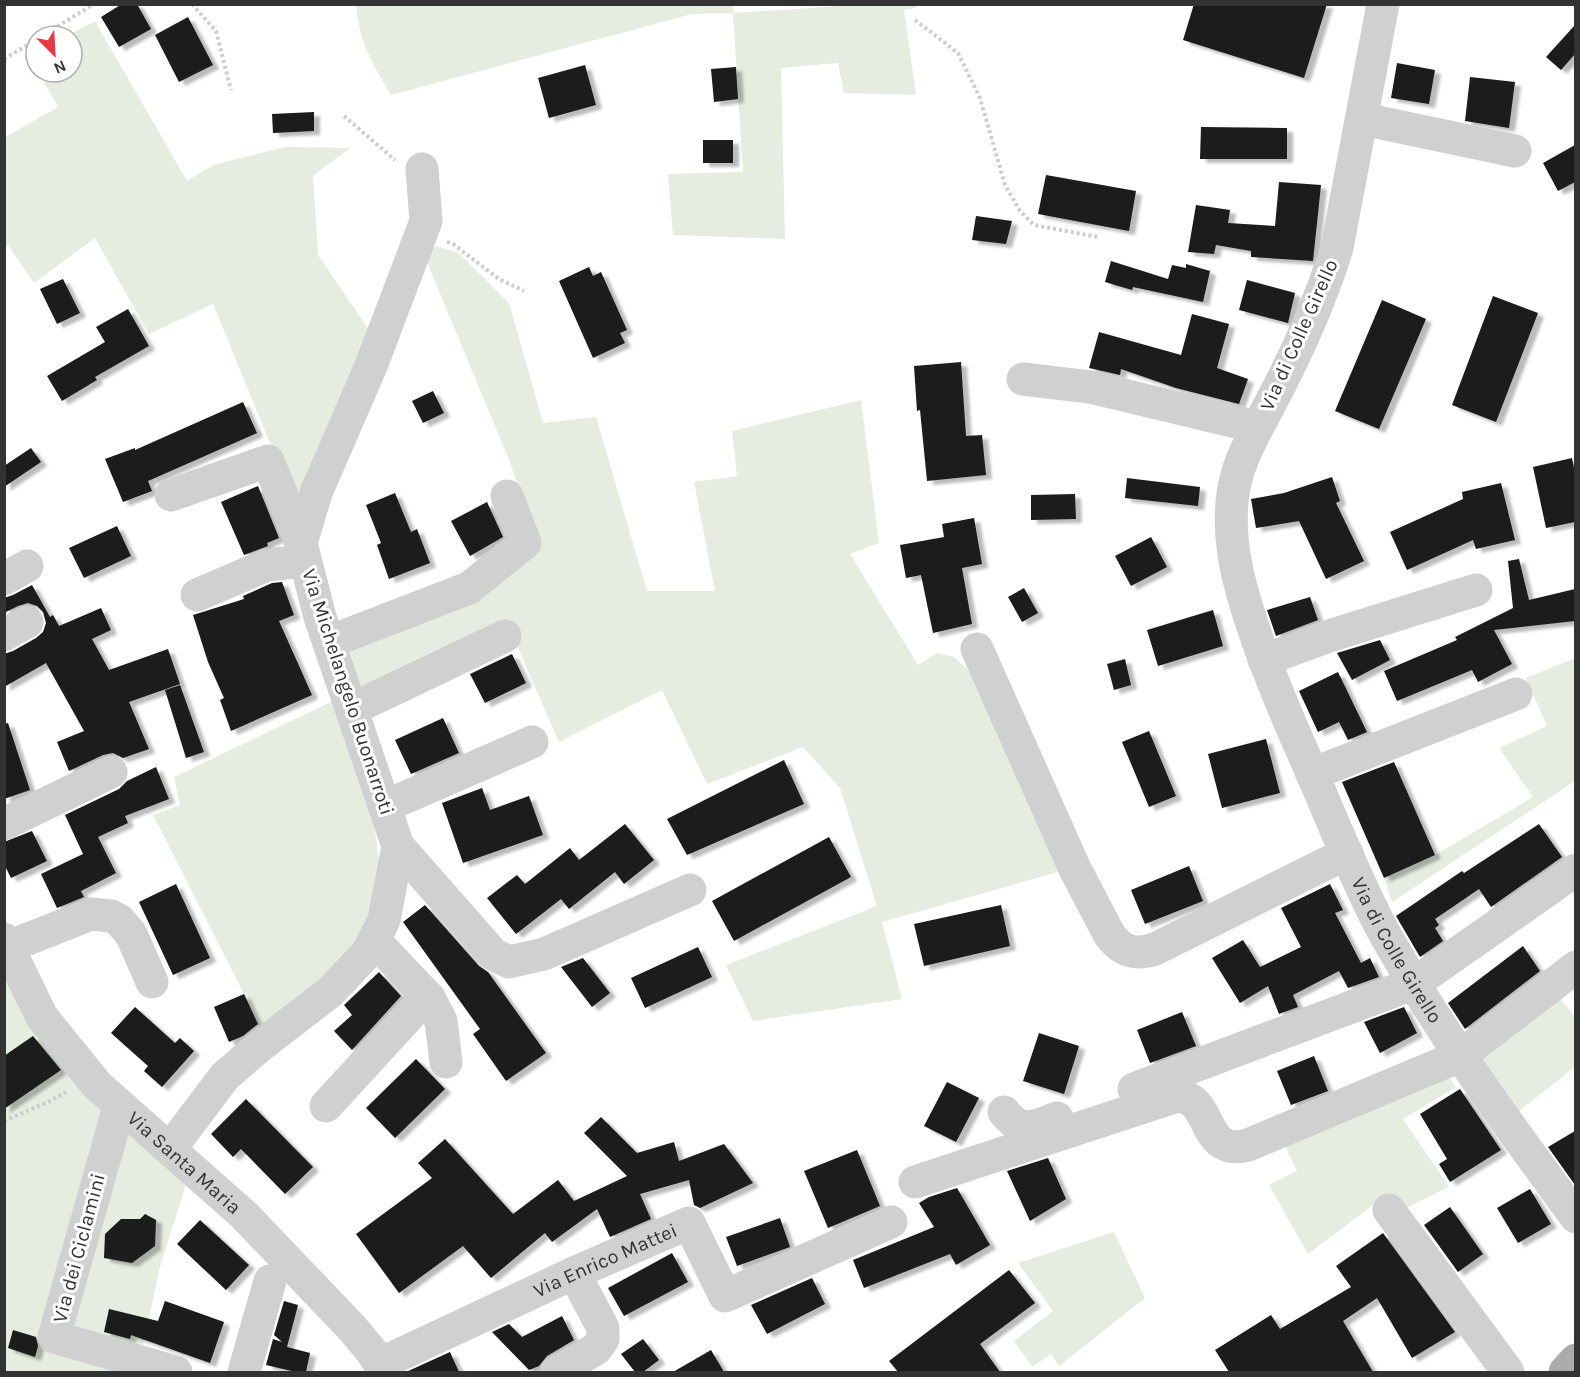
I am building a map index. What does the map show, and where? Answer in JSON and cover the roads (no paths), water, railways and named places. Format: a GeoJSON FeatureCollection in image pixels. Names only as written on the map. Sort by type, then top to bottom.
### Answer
{"type":"FeatureCollection","features":[{"type":"Feature","properties":{"kind":"main road"},"geometry":{"type":"LineString","coordinates":[[1565,1372],[1575,1360]]}},
{"type":"Feature","properties":{"kind":"street","name":"Via di Colle Girello"},"geometry":{"type":"LineString","coordinates":[[1383,4],[1363,119],[1333,262],[1284,375],[1244,453],[1236,477],[1231,528],[1239,582],[1278,697],[1382,928],[1460,1056],[1575,1217]]}},
{"type":"Feature","properties":{"kind":"street"},"geometry":{"type":"LineString","coordinates":[[1363,119],[1515,151]]}},
{"type":"Feature","properties":{"kind":"street","name":"Via Michelangelo Buonarroti"},"geometry":{"type":"LineString","coordinates":[[170,1149],[225,1076],[330,992],[368,952],[384,920],[398,846],[329,642],[303,552],[316,493],[371,366],[426,221],[423,177]]}},
{"type":"Feature","properties":{"kind":"street"},"geometry":{"type":"LineString","coordinates":[[1023,379],[1090,387],[1257,427]]}},
{"type":"Feature","properties":{"kind":"street"},"geometry":{"type":"LineString","coordinates":[[171,495],[268,461],[303,552],[197,595]]}},
{"type":"Feature","properties":{"kind":"street"},"geometry":{"type":"LineString","coordinates":[[329,642],[469,588],[525,543],[507,496]]}},
{"type":"Feature","properties":{"kind":"street"},"geometry":{"type":"LineString","coordinates":[[1264,660],[1329,636],[1476,590]]}},
{"type":"Feature","properties":{"kind":"street"},"geometry":{"type":"LineString","coordinates":[[352,709],[505,636]]}},
{"type":"Feature","properties":{"kind":"street"},"geometry":{"type":"LineString","coordinates":[[977,649],[1075,869],[1109,934],[1124,950],[1141,952],[1155,949],[1347,853]]}},
{"type":"Feature","properties":{"kind":"street"},"geometry":{"type":"LineString","coordinates":[[1312,774],[1516,694]]}},
{"type":"Feature","properties":{"kind":"street"},"geometry":{"type":"LineString","coordinates":[[386,806],[532,742]]}},
{"type":"Feature","properties":{"kind":"street"},"geometry":{"type":"LineString","coordinates":[[4,824],[111,772]]}},
{"type":"Feature","properties":{"kind":"street"},"geometry":{"type":"LineString","coordinates":[[398,846],[493,954],[509,962],[544,954],[690,890]]}},
{"type":"Feature","properties":{"kind":"street"},"geometry":{"type":"LineString","coordinates":[[1004,1112],[1018,1126],[1040,1124],[1415,983],[1575,870]]}},
{"type":"Feature","properties":{"kind":"street"},"geometry":{"type":"LineString","coordinates":[[6,943],[91,914],[111,916],[119,920],[131,934],[152,982]]}},
{"type":"Feature","properties":{"kind":"street"},"geometry":{"type":"LineString","coordinates":[[374,940],[429,998],[441,1021],[446,1062]]}},
{"type":"Feature","properties":{"kind":"street","name":"Via Santa Maria"},"geometry":{"type":"LineString","coordinates":[[6,943],[42,1017],[90,1077],[119,1107],[244,1215],[352,1329],[382,1368]]}},
{"type":"Feature","properties":{"kind":"street"},"geometry":{"type":"LineString","coordinates":[[915,1182],[1176,1096],[1189,1098],[1195,1103],[1213,1135],[1222,1144],[1228,1147],[1241,1147],[1460,1056],[1575,967]]}},
{"type":"Feature","properties":{"kind":"street"},"geometry":{"type":"LineString","coordinates":[[326,1106],[415,1009],[429,998]]}},
{"type":"Feature","properties":{"kind":"street","name":"Via dei Ciclamini"},"geometry":{"type":"LineString","coordinates":[[119,1107],[54,1337],[176,1372]]}},
{"type":"Feature","properties":{"kind":"street"},"geometry":{"type":"LineString","coordinates":[[1389,1210],[1508,1372]]}},
{"type":"Feature","properties":{"kind":"street","name":"Via Enrico Mattei"},"geometry":{"type":"LineString","coordinates":[[382,1368],[574,1273],[689,1223],[725,1296],[891,1222]]}},
{"type":"Feature","properties":{"kind":"street"},"geometry":{"type":"LineString","coordinates":[[556,1372],[596,1349],[603,1339],[603,1328],[574,1273]]}},
{"type":"Feature","properties":{"kind":"street"},"geometry":{"type":"LineString","coordinates":[[244,1372],[270,1281]]}}]}
